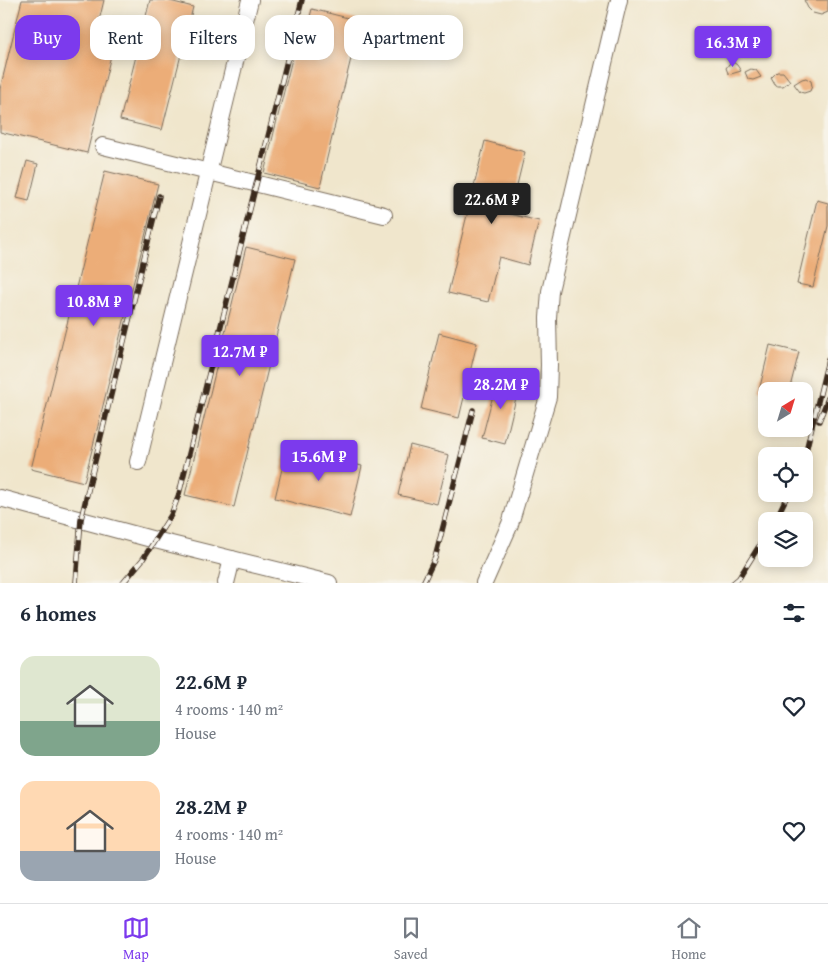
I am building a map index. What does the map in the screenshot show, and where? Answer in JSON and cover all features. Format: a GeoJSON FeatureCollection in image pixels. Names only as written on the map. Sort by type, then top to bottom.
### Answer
{"type":"FeatureCollection","features":[{"type":"Feature","properties":{"kind":"lane"},"geometry":{"type":"LineString","coordinates":[[138,462],[250,0]]}},
{"type":"Feature","properties":{"kind":"lane"},"geometry":{"type":"LineString","coordinates":[[484,583],[510,524],[548,397],[550,291],[619,0]]}},
{"type":"Feature","properties":{"kind":"lane"},"geometry":{"type":"LineString","coordinates":[[103,146],[384,215]]}},
{"type":"Feature","properties":{"kind":"lane"},"geometry":{"type":"LineString","coordinates":[[0,498],[155,540],[330,583]]}},
{"type":"Feature","properties":{"kind":"lane"},"geometry":{"type":"LineString","coordinates":[[226,583],[232,559]]}},
{"type":"Feature","properties":{"kind":"building"},"geometry":{"type":"Polygon","coordinates":[[[22,0],[104,0],[100,15],[90,15],[90,60],[110,60],[87,153],[0,132],[0,89],[15,28],[15,60],[80,60],[80,15],[18,15],[22,0]]]}},
{"type":"Feature","properties":{"kind":"building"},"geometry":{"type":"Polygon","coordinates":[[[150,0],[166,0],[193,7],[191,15],[171,15],[171,60],[180,60],[162,130],[120,120],[135,60],[161,60],[161,15],[146,15],[150,0]]]}},
{"type":"Feature","properties":{"kind":"building"},"geometry":{"type":"Polygon","coordinates":[[[804,0],[828,0],[828,12],[821,15],[813,13],[804,0]]]}},
{"type":"Feature","properties":{"kind":"building"},"geometry":{"type":"Polygon","coordinates":[[[312,9],[344,17],[344,60],[351,60],[320,187],[264,173],[292,60],[334,60],[334,15],[310,15],[312,9]]]}},
{"type":"Feature","properties":{"kind":"building"},"geometry":{"type":"Polygon","coordinates":[[[733,62],[741,71],[731,74],[728,73],[726,68],[733,62]]]}},
{"type":"Feature","properties":{"kind":"building"},"geometry":{"type":"Polygon","coordinates":[[[751,69],[756,70],[761,77],[753,80],[748,79],[745,72],[751,69]]]}},
{"type":"Feature","properties":{"kind":"building"},"geometry":{"type":"Polygon","coordinates":[[[777,72],[783,72],[790,81],[783,86],[775,85],[771,78],[777,72]]]}},
{"type":"Feature","properties":{"kind":"building"},"geometry":{"type":"Polygon","coordinates":[[[806,78],[811,81],[810,91],[800,92],[794,84],[806,78]]]}},
{"type":"Feature","properties":{"kind":"building"},"geometry":{"type":"Polygon","coordinates":[[[485,141],[525,152],[510,214],[539,221],[528,265],[499,257],[488,302],[448,293],[485,141]]]}},
{"type":"Feature","properties":{"kind":"building"},"geometry":{"type":"Polygon","coordinates":[[[27,161],[38,164],[29,201],[17,198],[27,161]]]}},
{"type":"Feature","properties":{"kind":"building"},"geometry":{"type":"Polygon","coordinates":[[[105,171],[158,184],[84,482],[31,469],[105,171]]]}},
{"type":"Feature","properties":{"kind":"building"},"geometry":{"type":"Polygon","coordinates":[[[817,200],[828,203],[828,226],[813,287],[797,284],[817,200]]]}},
{"type":"Feature","properties":{"kind":"building"},"geometry":{"type":"Polygon","coordinates":[[[246,247],[295,259],[234,507],[185,495],[246,247]]]}},
{"type":"Feature","properties":{"kind":"building"},"geometry":{"type":"Polygon","coordinates":[[[439,333],[477,343],[459,418],[421,409],[439,333]]]}},
{"type":"Feature","properties":{"kind":"building"},"geometry":{"type":"Polygon","coordinates":[[[770,345],[799,352],[791,382],[761,382],[770,345]]]}},
{"type":"Feature","properties":{"kind":"building"},"geometry":{"type":"Polygon","coordinates":[[[498,376],[520,381],[505,444],[482,438],[498,376]]]}},
{"type":"Feature","properties":{"kind":"building"},"geometry":{"type":"Polygon","coordinates":[[[410,445],[449,455],[437,504],[398,495],[410,445]]]}},
{"type":"Feature","properties":{"kind":"building"},"geometry":{"type":"Polygon","coordinates":[[[287,448],[362,466],[350,517],[275,498],[287,448]]]}},
{"type":"Feature","properties":{"kind":"railway"},"geometry":{"type":"LineString","coordinates":[[123,583],[143,559],[171,515],[179,494],[302,0]]}},
{"type":"Feature","properties":{"kind":"railway"},"geometry":{"type":"LineString","coordinates":[[76,583],[81,519],[159,196]]}},
{"type":"Feature","properties":{"kind":"railway"},"geometry":{"type":"LineString","coordinates":[[807,447],[828,360]]}},
{"type":"Feature","properties":{"kind":"railway"},"geometry":{"type":"LineString","coordinates":[[819,421],[828,398]]}},
{"type":"Feature","properties":{"kind":"railway"},"geometry":{"type":"LineString","coordinates":[[423,583],[435,558],[473,410]]}},
{"type":"Feature","properties":{"kind":"railway"},"geometry":{"type":"LineString","coordinates":[[779,512],[784,502]]}},
{"type":"Feature","properties":{"kind":"railway"},"geometry":{"type":"LineString","coordinates":[[733,583],[739,578],[758,548]]}}]}
